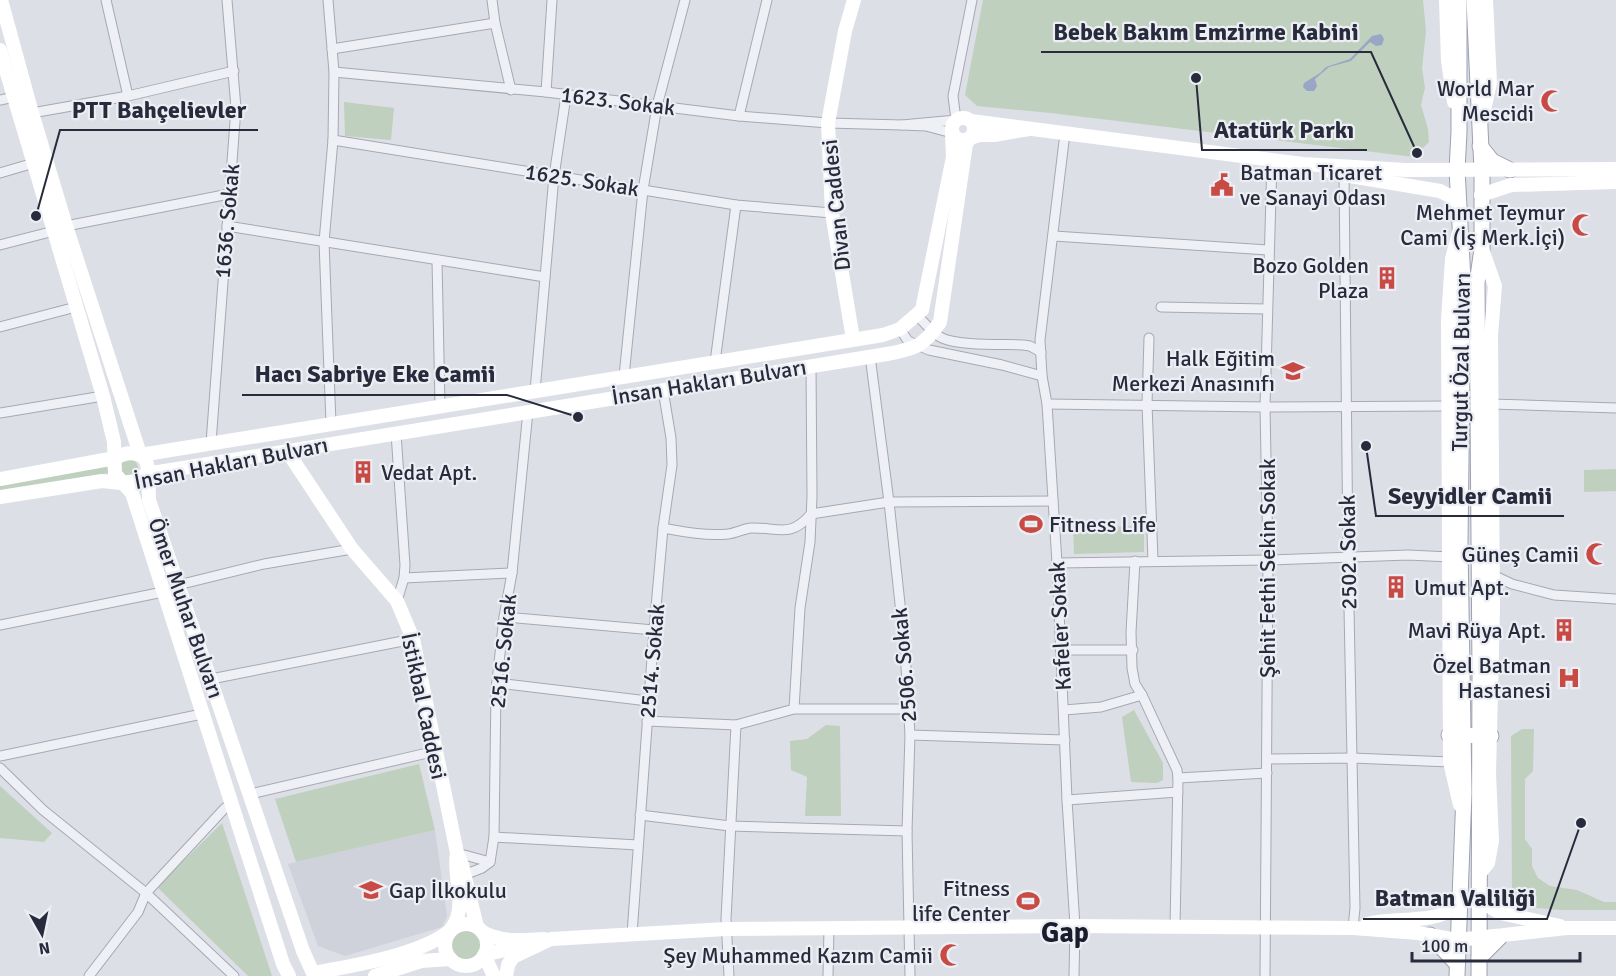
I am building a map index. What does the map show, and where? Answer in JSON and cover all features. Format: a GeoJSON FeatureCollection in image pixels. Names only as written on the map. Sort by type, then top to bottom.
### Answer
{"type":"FeatureCollection","features":[{"type":"Feature","properties":{"kind":"main road","name":"Ömer Muhar Bulvarı"},"geometry":{"type":"LineString","coordinates":[[1,0],[32,113],[60,228],[76,307],[103,396],[114,442],[115,474],[132,493],[283,964],[289,976]]}},
{"type":"Feature","properties":{"kind":"main road","name":"Divan Caddesi"},"geometry":{"type":"LineString","coordinates":[[853,339],[832,213],[828,123],[845,31],[854,0]]}},
{"type":"Feature","properties":{"kind":"main road"},"geometry":{"type":"LineString","coordinates":[[1446,0],[1448,61],[1455,109],[1460,118]]}},
{"type":"Feature","properties":{"kind":"main road","name":"Turgut Özal Bulvarı"},"geometry":{"type":"LineString","coordinates":[[1457,970],[1463,815],[1456,735],[1460,546],[1448,406],[1463,280],[1457,170],[1460,118],[1460,0]]}},
{"type":"Feature","properties":{"kind":"main road","name":"Turgut Özal Bulvarı"},"geometry":{"type":"LineString","coordinates":[[1474,0],[1482,170],[1482,249],[1478,283],[1485,405],[1485,736],[1479,976]]}},
{"type":"Feature","properties":{"kind":"main road"},"geometry":{"type":"LineString","coordinates":[[1479,124],[1484,115],[1490,83],[1486,0]]}},
{"type":"Feature","properties":{"kind":"main road","name":"Ömer Muhar Bulvarı"},"geometry":{"type":"LineString","coordinates":[[0,50],[34,163],[60,228],[140,455],[146,461],[149,500],[313,975]]}},
{"type":"Feature","properties":{"kind":"main road"},"geometry":{"type":"LineString","coordinates":[[959,125],[960,141],[978,135],[994,135],[1029,129]]}},
{"type":"Feature","properties":{"kind":"main road"},"geometry":{"type":"LineString","coordinates":[[959,125],[1065,133],[1303,164],[1406,171],[1616,169]]}},
{"type":"Feature","properties":{"kind":"main road"},"geometry":{"type":"LineString","coordinates":[[920,346],[940,322],[964,150],[974,132],[959,125]]}},
{"type":"Feature","properties":{"kind":"main road"},"geometry":{"type":"LineString","coordinates":[[917,316],[922,310],[959,125]]}},
{"type":"Feature","properties":{"kind":"main road"},"geometry":{"type":"LineString","coordinates":[[1480,146],[1492,161],[1510,170]]}},
{"type":"Feature","properties":{"kind":"main road"},"geometry":{"type":"LineString","coordinates":[[1303,164],[1344,175],[1440,191],[1452,197],[1458,204]]}},
{"type":"Feature","properties":{"kind":"main road"},"geometry":{"type":"LineString","coordinates":[[1481,195],[1511,185],[1616,182]]}},
{"type":"Feature","properties":{"kind":"main road","name":"İnsan Hakları Bulvarı"},"geometry":{"type":"LineString","coordinates":[[0,479],[115,458],[122,454],[140,455],[883,334],[900,329],[917,316]]}},
{"type":"Feature","properties":{"kind":"main road","name":"İnsan Hakları Bulvarı"},"geometry":{"type":"LineString","coordinates":[[0,497],[102,481],[121,483],[136,481],[147,474],[811,366],[920,346]]}},
{"type":"Feature","properties":{"kind":"main road"},"geometry":{"type":"LineString","coordinates":[[1456,735],[1485,736],[1493,574],[1493,479],[1485,405],[1448,406],[1456,735],[1450,762],[1463,815]]}},
{"type":"Feature","properties":{"kind":"main road","name":"İstikbal Caddesi"},"geometry":{"type":"LineString","coordinates":[[287,451],[352,549],[397,602],[413,639],[457,853]]}},
{"type":"Feature","properties":{"kind":"main road"},"geometry":{"type":"LineString","coordinates":[[457,853],[480,929],[487,943],[484,955],[494,976]]}},
{"type":"Feature","properties":{"kind":"main road"},"geometry":{"type":"LineString","coordinates":[[457,853],[455,875],[460,904],[457,918],[445,943],[447,954],[475,976]]}},
{"type":"Feature","properties":{"kind":"main road"},"geometry":{"type":"LineString","coordinates":[[1481,901],[1500,913],[1567,928]]}},
{"type":"Feature","properties":{"kind":"main road"},"geometry":{"type":"LineString","coordinates":[[1353,928],[1376,921],[1433,919],[1450,912],[1459,905]]}},
{"type":"Feature","properties":{"kind":"main road"},"geometry":{"type":"LineString","coordinates":[[313,975],[392,956],[426,944],[465,924],[480,929],[495,939],[511,940],[726,928],[1075,926],[1353,928],[1430,935],[1457,940],[1567,928],[1616,928]]}},
{"type":"Feature","properties":{"kind":"main road"},"geometry":{"type":"LineString","coordinates":[[1430,935],[1457,970]]}},
{"type":"Feature","properties":{"kind":"main road"},"geometry":{"type":"LineString","coordinates":[[1479,958],[1500,936]]}},
{"type":"Feature","properties":{"kind":"main road"},"geometry":{"type":"LineString","coordinates":[[375,976],[421,961],[475,963],[484,955],[551,939]]}},
{"type":"Feature","properties":{"kind":"main road"},"geometry":{"type":"LineString","coordinates":[[506,976],[508,965],[513,957],[551,939]]}},
{"type":"Feature","properties":{"kind":"street"},"geometry":{"type":"LineString","coordinates":[[106,0],[128,96]]}},
{"type":"Feature","properties":{"kind":"street","name":"1636. Sokak"},"geometry":{"type":"LineString","coordinates":[[211,443],[236,108],[227,0]]}},
{"type":"Feature","properties":{"kind":"street"},"geometry":{"type":"LineString","coordinates":[[328,0],[334,72],[333,140],[324,242],[331,423]]}},
{"type":"Feature","properties":{"kind":"street"},"geometry":{"type":"LineString","coordinates":[[492,0],[495,23],[511,90]]}},
{"type":"Feature","properties":{"kind":"street"},"geometry":{"type":"LineString","coordinates":[[546,92],[552,0]]}},
{"type":"Feature","properties":{"kind":"street"},"geometry":{"type":"LineString","coordinates":[[624,376],[643,190],[657,106],[685,0]]}},
{"type":"Feature","properties":{"kind":"street"},"geometry":{"type":"LineString","coordinates":[[740,116],[767,0]]}},
{"type":"Feature","properties":{"kind":"street"},"geometry":{"type":"LineString","coordinates":[[959,125],[953,96],[972,0]]}},
{"type":"Feature","properties":{"kind":"street"},"geometry":{"type":"LineString","coordinates":[[332,50],[495,23]]}},
{"type":"Feature","properties":{"kind":"street"},"geometry":{"type":"LineString","coordinates":[[32,113],[128,96],[234,71]]}},
{"type":"Feature","properties":{"kind":"street","name":"1623. Sokak"},"geometry":{"type":"LineString","coordinates":[[334,72],[546,92],[740,116],[828,123],[902,125]]}},
{"type":"Feature","properties":{"kind":"street"},"geometry":{"type":"LineString","coordinates":[[535,391],[554,176],[566,96]]}},
{"type":"Feature","properties":{"kind":"street"},"geometry":{"type":"LineString","coordinates":[[0,100],[14,97]]}},
{"type":"Feature","properties":{"kind":"street"},"geometry":{"type":"LineString","coordinates":[[902,125],[959,125]]}},
{"type":"Feature","properties":{"kind":"street"},"geometry":{"type":"LineString","coordinates":[[902,125],[959,125]]}},
{"type":"Feature","properties":{"kind":"street","name":"Kafeler Sokak"},"geometry":{"type":"LineString","coordinates":[[1065,133],[1040,340],[1042,376],[1047,404],[1057,563],[1075,926],[1074,976]]}},
{"type":"Feature","properties":{"kind":"street","name":"1625. Sokak"},"geometry":{"type":"LineString","coordinates":[[333,140],[736,205],[832,213]]}},
{"type":"Feature","properties":{"kind":"street","name":"Şehit Fethi Sekin Sokak"},"geometry":{"type":"LineString","coordinates":[[1265,976],[1269,561],[1265,407],[1272,160]]}},
{"type":"Feature","properties":{"kind":"street"},"geometry":{"type":"LineString","coordinates":[[0,173],[34,163]]}},
{"type":"Feature","properties":{"kind":"street","name":"2502. Sokak"},"geometry":{"type":"LineString","coordinates":[[1344,175],[1355,908],[1353,928]]}},
{"type":"Feature","properties":{"kind":"street"},"geometry":{"type":"LineString","coordinates":[[0,245],[60,228],[229,194]]}},
{"type":"Feature","properties":{"kind":"street"},"geometry":{"type":"LineString","coordinates":[[715,362],[736,205]]}},
{"type":"Feature","properties":{"kind":"street"},"geometry":{"type":"LineString","coordinates":[[227,226],[545,277]]}},
{"type":"Feature","properties":{"kind":"street"},"geometry":{"type":"LineString","coordinates":[[1054,236],[1268,250]]}},
{"type":"Feature","properties":{"kind":"street"},"geometry":{"type":"LineString","coordinates":[[437,260],[440,406]]}},
{"type":"Feature","properties":{"kind":"street"},"geometry":{"type":"LineString","coordinates":[[0,327],[76,307]]}},
{"type":"Feature","properties":{"kind":"street"},"geometry":{"type":"LineString","coordinates":[[1161,307],[1267,309]]}},
{"type":"Feature","properties":{"kind":"street"},"geometry":{"type":"LineString","coordinates":[[917,316],[943,339],[1030,346],[1041,352]]}},
{"type":"Feature","properties":{"kind":"street"},"geometry":{"type":"LineString","coordinates":[[900,329],[908,341],[920,346],[942,353],[1002,364],[1042,376]]}},
{"type":"Feature","properties":{"kind":"street"},"geometry":{"type":"LineString","coordinates":[[1149,338],[1147,404],[1153,560]]}},
{"type":"Feature","properties":{"kind":"street","name":"2506. Sokak"},"geometry":{"type":"LineString","coordinates":[[870,356],[905,650],[910,735],[907,831],[910,976]]}},
{"type":"Feature","properties":{"kind":"street"},"geometry":{"type":"LineString","coordinates":[[794,709],[800,608],[810,542],[811,366]]}},
{"type":"Feature","properties":{"kind":"street","name":"2514. Sokak"},"geometry":{"type":"LineString","coordinates":[[632,934],[654,630],[663,528],[672,465],[671,438],[663,390]]}},
{"type":"Feature","properties":{"kind":"street"},"geometry":{"type":"LineString","coordinates":[[0,413],[103,396]]}},
{"type":"Feature","properties":{"kind":"street"},"geometry":{"type":"LineString","coordinates":[[1047,404],[1265,407],[1448,406]]}},
{"type":"Feature","properties":{"kind":"street"},"geometry":{"type":"LineString","coordinates":[[1485,405],[1616,408]]}},
{"type":"Feature","properties":{"kind":"street","name":"2516. Sokak"},"geometry":{"type":"LineString","coordinates":[[489,862],[494,837],[497,683],[504,617],[512,573],[528,411]]}},
{"type":"Feature","properties":{"kind":"street"},"geometry":{"type":"LineString","coordinates":[[396,433],[405,565],[397,602]]}},
{"type":"Feature","properties":{"kind":"street"},"geometry":{"type":"LineString","coordinates":[[663,528],[705,535],[731,534],[750,528],[782,531],[801,526],[811,514],[889,502],[1053,501]]}},
{"type":"Feature","properties":{"kind":"street"},"geometry":{"type":"LineString","coordinates":[[178,585],[264,564],[352,549]]}},
{"type":"Feature","properties":{"kind":"street"},"geometry":{"type":"LineString","coordinates":[[1057,563],[1450,556]]}},
{"type":"Feature","properties":{"kind":"street"},"geometry":{"type":"LineString","coordinates":[[1135,561],[1131,632],[1135,684],[1143,695],[1177,770],[1178,778],[1175,926]]}},
{"type":"Feature","properties":{"kind":"street"},"geometry":{"type":"LineString","coordinates":[[404,578],[512,573]]}},
{"type":"Feature","properties":{"kind":"street"},"geometry":{"type":"LineString","coordinates":[[1493,574],[1512,584],[1554,595],[1616,600]]}},
{"type":"Feature","properties":{"kind":"street"},"geometry":{"type":"LineString","coordinates":[[0,625],[163,592]]}},
{"type":"Feature","properties":{"kind":"street"},"geometry":{"type":"LineString","coordinates":[[504,617],[654,630]]}},
{"type":"Feature","properties":{"kind":"street"},"geometry":{"type":"LineString","coordinates":[[211,679],[413,639]]}},
{"type":"Feature","properties":{"kind":"street"},"geometry":{"type":"LineString","coordinates":[[1061,650],[1133,650]]}},
{"type":"Feature","properties":{"kind":"street"},"geometry":{"type":"LineString","coordinates":[[497,683],[648,701]]}},
{"type":"Feature","properties":{"kind":"street"},"geometry":{"type":"LineString","coordinates":[[1064,710],[1101,707],[1143,695]]}},
{"type":"Feature","properties":{"kind":"street"},"geometry":{"type":"LineString","coordinates":[[647,721],[736,725],[794,709],[908,709]]}},
{"type":"Feature","properties":{"kind":"street"},"geometry":{"type":"LineString","coordinates":[[0,756],[202,714]]}},
{"type":"Feature","properties":{"kind":"street"},"geometry":{"type":"LineString","coordinates":[[729,976],[726,928],[736,725]]}},
{"type":"Feature","properties":{"kind":"street"},"geometry":{"type":"LineString","coordinates":[[910,735],[1065,740]]}},
{"type":"Feature","properties":{"kind":"street"},"geometry":{"type":"LineString","coordinates":[[250,794],[436,751]]}},
{"type":"Feature","properties":{"kind":"street"},"geometry":{"type":"LineString","coordinates":[[1267,759],[1352,758],[1450,762]]}},
{"type":"Feature","properties":{"kind":"street"},"geometry":{"type":"LineString","coordinates":[[0,768],[43,810],[146,893],[234,976]]}},
{"type":"Feature","properties":{"kind":"street"},"geometry":{"type":"LineString","coordinates":[[1178,778],[1267,773]]}},
{"type":"Feature","properties":{"kind":"street"},"geometry":{"type":"LineString","coordinates":[[1067,800],[1178,792]]}},
{"type":"Feature","properties":{"kind":"street"},"geometry":{"type":"LineString","coordinates":[[89,976],[138,912],[146,893],[231,804]]}},
{"type":"Feature","properties":{"kind":"street"},"geometry":{"type":"LineString","coordinates":[[640,814],[730,826],[907,831]]}},
{"type":"Feature","properties":{"kind":"street"},"geometry":{"type":"LineString","coordinates":[[494,837],[638,845]]}},
{"type":"Feature","properties":{"kind":"street"},"geometry":{"type":"LineString","coordinates":[[457,853],[489,862],[483,868],[464,875]]}},
{"type":"Feature","properties":{"kind":"street"},"geometry":{"type":"LineString","coordinates":[[828,976],[829,927]]}},
{"type":"Feature","properties":{"kind":"shaded area","name":"Gap İlkokulu"},"geometry":{"type":"Polygon","coordinates":[[[435,830],[447,916],[442,927],[345,956],[318,946],[288,864],[435,830]]]}},
{"type":"Feature","properties":{"kind":"green space"},"geometry":{"type":"Polygon","coordinates":[[[983,0],[1423,0],[1426,31],[1422,68],[1425,88],[1421,105],[1429,142],[1414,157],[977,106],[965,95],[983,0]]]}},
{"type":"Feature","properties":{"kind":"green space"},"geometry":{"type":"Polygon","coordinates":[[[344,102],[394,108],[391,140],[345,136],[344,102]]]}},
{"type":"Feature","properties":{"kind":"green space"},"geometry":{"type":"Polygon","coordinates":[[[129,459],[135,462],[138,468],[135,474],[129,477],[123,474],[120,468],[123,462],[129,459]]]}},
{"type":"Feature","properties":{"kind":"green space"},"geometry":{"type":"Polygon","coordinates":[[[107,467],[109,473],[0,491],[0,485],[107,467]]]}},
{"type":"Feature","properties":{"kind":"green space"},"geometry":{"type":"Polygon","coordinates":[[[1616,469],[1616,491],[1584,492],[1584,470],[1616,469]]]}},
{"type":"Feature","properties":{"kind":"green space"},"geometry":{"type":"Polygon","coordinates":[[[1144,526],[1144,552],[1074,554],[1073,528],[1144,526]]]}},
{"type":"Feature","properties":{"kind":"green space"},"geometry":{"type":"Polygon","coordinates":[[[1134,710],[1163,763],[1163,780],[1157,783],[1131,782],[1122,717],[1134,710]]]}},
{"type":"Feature","properties":{"kind":"green space"},"geometry":{"type":"Polygon","coordinates":[[[826,725],[840,726],[841,816],[805,816],[807,777],[791,770],[790,741],[807,739],[826,725]]]}},
{"type":"Feature","properties":{"kind":"green space"},"geometry":{"type":"Polygon","coordinates":[[[1522,729],[1534,729],[1533,771],[1525,779],[1525,839],[1532,849],[1532,866],[1538,878],[1550,886],[1577,890],[1604,902],[1616,902],[1616,910],[1523,907],[1512,898],[1511,736],[1522,729]]]}},
{"type":"Feature","properties":{"kind":"green space"},"geometry":{"type":"Polygon","coordinates":[[[419,764],[435,830],[296,862],[275,799],[419,764]]]}},
{"type":"Feature","properties":{"kind":"green space"},"geometry":{"type":"Polygon","coordinates":[[[0,786],[52,833],[44,842],[0,838],[0,786]]]}},
{"type":"Feature","properties":{"kind":"green space"},"geometry":{"type":"Polygon","coordinates":[[[222,823],[272,976],[248,976],[157,887],[222,823]]]}},
{"type":"Feature","properties":{"kind":"green space"},"geometry":{"type":"Polygon","coordinates":[[[467,931],[473,932],[481,940],[481,952],[473,960],[467,961],[461,960],[453,952],[452,946],[453,940],[461,932],[467,931]]]}},
{"type":"Feature","properties":{"kind":"water"},"geometry":{"type":"Polygon","coordinates":[[[1381,34],[1384,39],[1382,45],[1376,46],[1370,42],[1351,61],[1329,67],[1315,79],[1317,86],[1314,91],[1307,91],[1303,87],[1304,83],[1326,67],[1350,59],[1372,36],[1381,34]]]}},
{"type":"Feature","properties":{"kind":"place","name":"Atatürk Parkı"},"geometry":{"type":"Point","coordinates":[1196,78]}},
{"type":"Feature","properties":{"kind":"place","name":"World Mar Mescidi"},"geometry":{"type":"Point","coordinates":[1552,101]}},
{"type":"Feature","properties":{"kind":"place","name":"Bebek Bakım Emzirme Kabini"},"geometry":{"type":"Point","coordinates":[1417,153]}},
{"type":"Feature","properties":{"kind":"place","name":"Batman Ticaret ve Sanayi Odası"},"geometry":{"type":"Point","coordinates":[1222,185]}},
{"type":"Feature","properties":{"kind":"place","name":"PTT Bahçelievler"},"geometry":{"type":"Point","coordinates":[36,216]}},
{"type":"Feature","properties":{"kind":"place","name":"Mehmet Teymur Cami (İş Merk.İçi)"},"geometry":{"type":"Point","coordinates":[1583,225]}},
{"type":"Feature","properties":{"kind":"place","name":"Bozo Golden Plaza"},"geometry":{"type":"Point","coordinates":[1387,278]}},
{"type":"Feature","properties":{"kind":"place","name":"Halk Eğitim Merkezi Anasınıfı"},"geometry":{"type":"Point","coordinates":[1293,371]}},
{"type":"Feature","properties":{"kind":"place","name":"Hacı Sabriye Eke Camii"},"geometry":{"type":"Point","coordinates":[578,417]}},
{"type":"Feature","properties":{"kind":"place","name":"Seyyidler Camii"},"geometry":{"type":"Point","coordinates":[1366,446]}},
{"type":"Feature","properties":{"kind":"place","name":"Vedat Apt."},"geometry":{"type":"Point","coordinates":[363,472]}},
{"type":"Feature","properties":{"kind":"place","name":"Fitness Life"},"geometry":{"type":"Point","coordinates":[1031,524]}},
{"type":"Feature","properties":{"kind":"place","name":"Güneş Camii"},"geometry":{"type":"Point","coordinates":[1597,554]}},
{"type":"Feature","properties":{"kind":"place","name":"Umut Apt."},"geometry":{"type":"Point","coordinates":[1396,587]}},
{"type":"Feature","properties":{"kind":"place","name":"Mavi Rüya Apt."},"geometry":{"type":"Point","coordinates":[1564,630]}},
{"type":"Feature","properties":{"kind":"place","name":"Özel Batman Hastanesi"},"geometry":{"type":"Point","coordinates":[1569,678]}},
{"type":"Feature","properties":{"kind":"place","name":"Batman Valiliği"},"geometry":{"type":"Point","coordinates":[1581,823]}},
{"type":"Feature","properties":{"kind":"place","name":"Gap İlkokulu"},"geometry":{"type":"Point","coordinates":[371,890]}},
{"type":"Feature","properties":{"kind":"place","name":"Fitness life Center"},"geometry":{"type":"Point","coordinates":[1028,901]}},
{"type":"Feature","properties":{"kind":"place","name":"Şey Muhammed Kazım Camii"},"geometry":{"type":"Point","coordinates":[951,955]}},
{"type":"Feature","properties":{"kind":"district","name":"Gap"},"geometry":{"type":"Point","coordinates":[1065,933]}}]}
